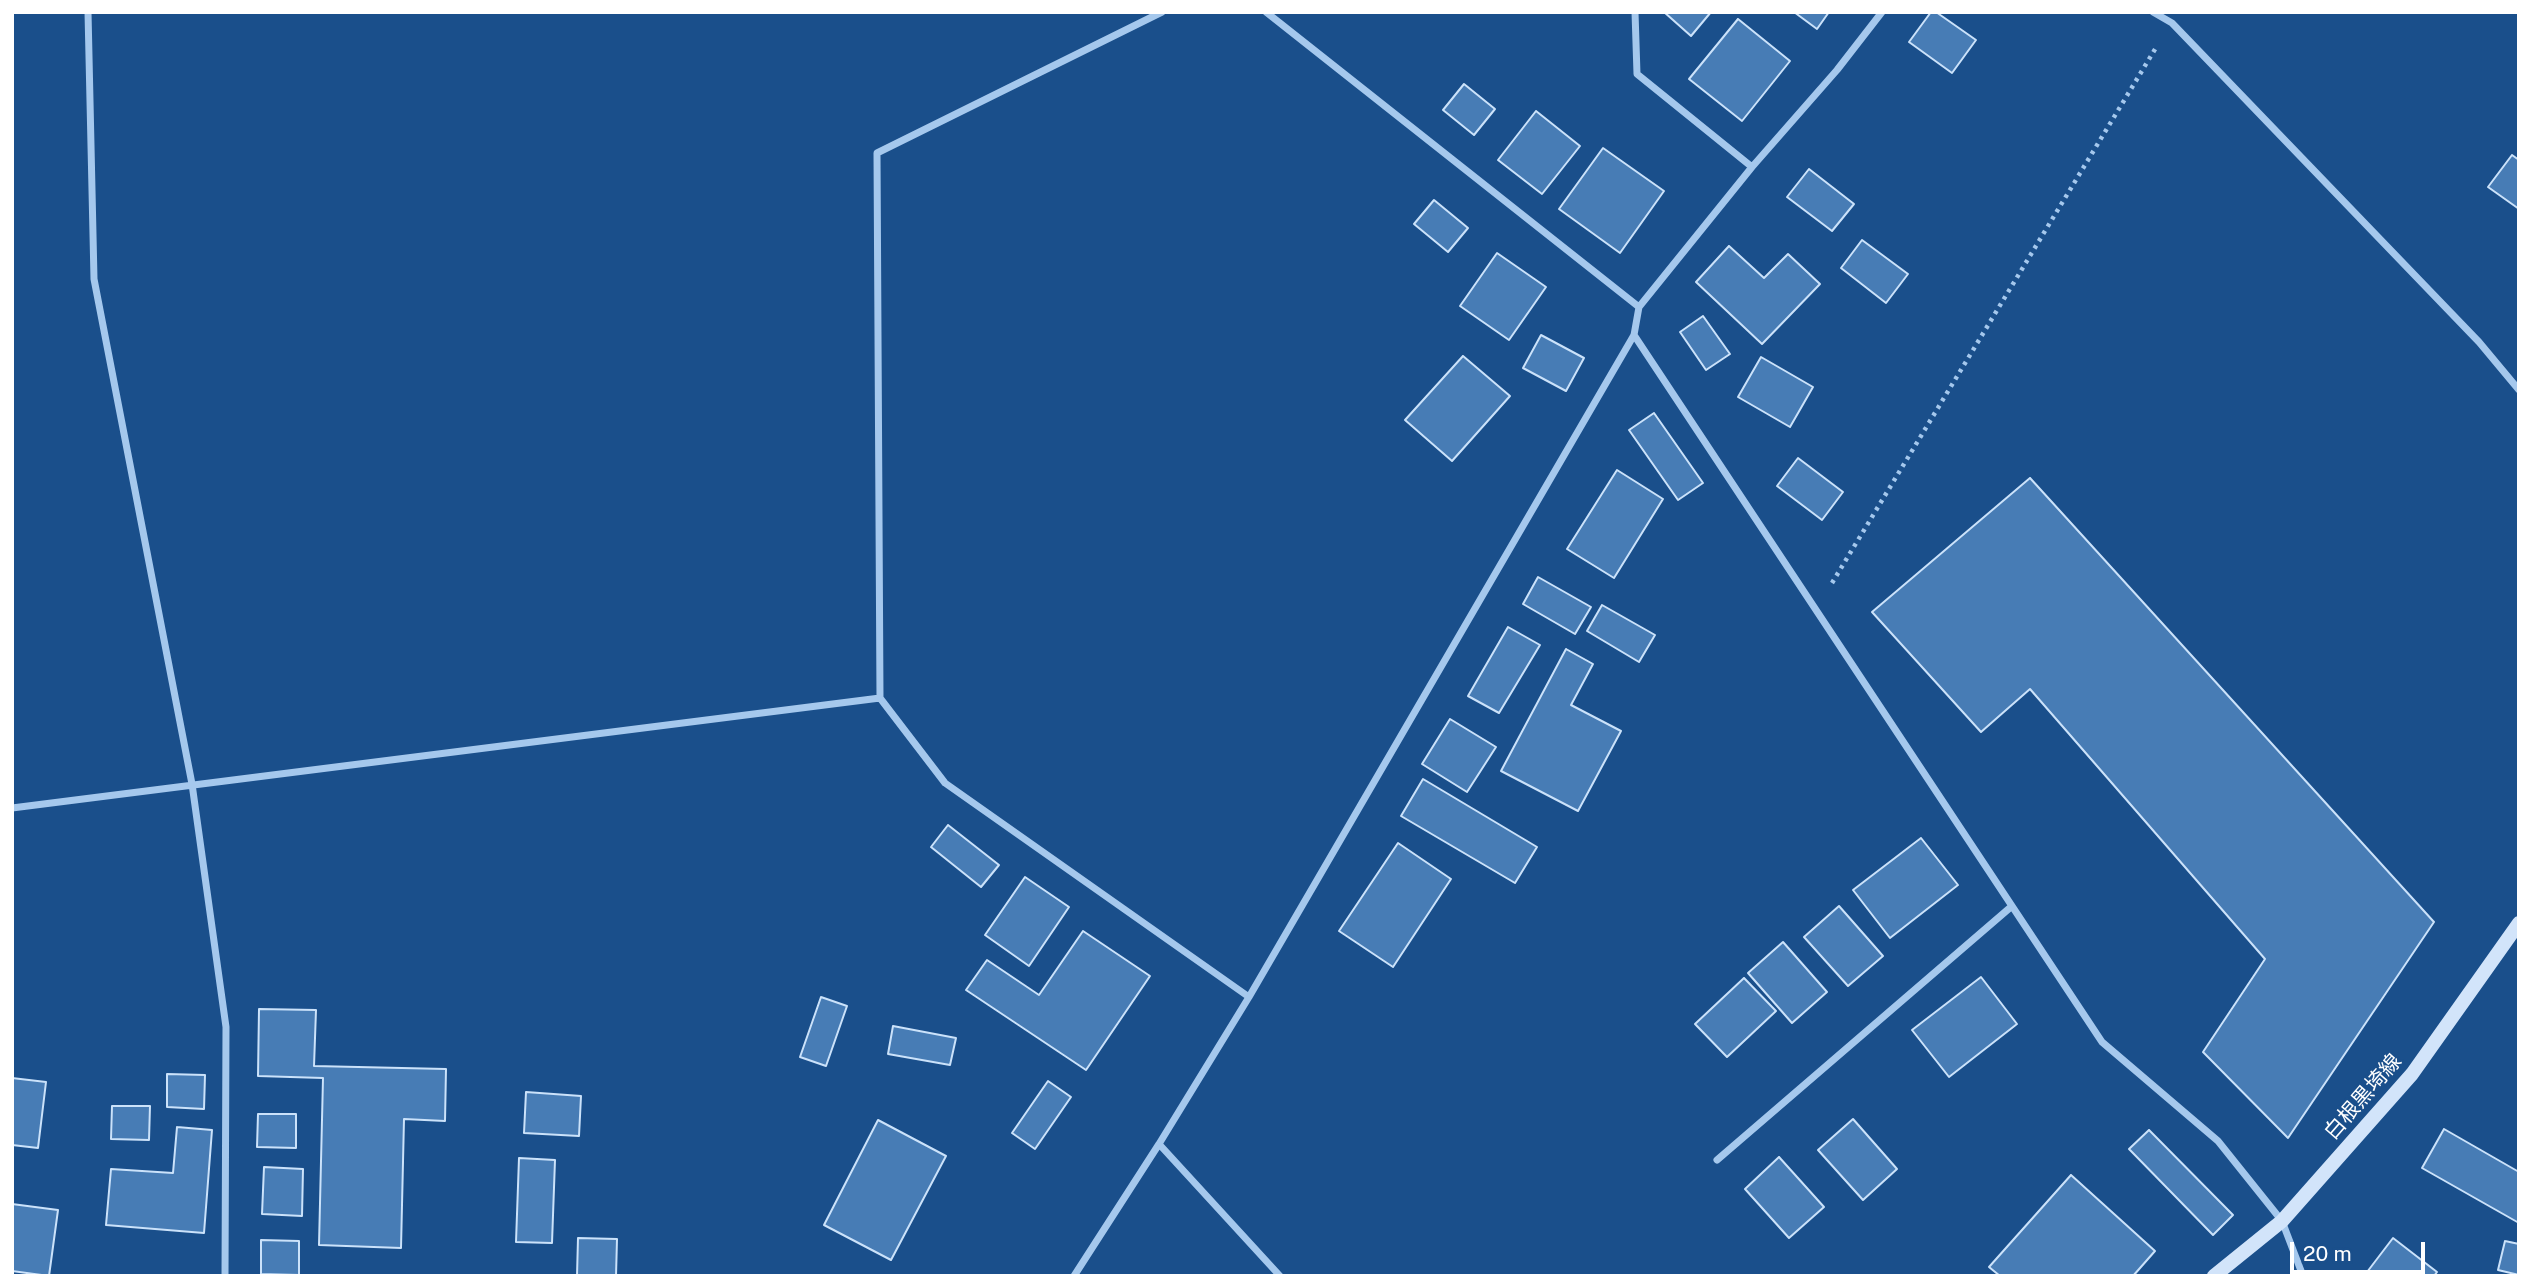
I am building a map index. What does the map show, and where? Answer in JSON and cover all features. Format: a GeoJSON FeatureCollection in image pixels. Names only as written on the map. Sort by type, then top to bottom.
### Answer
{"type":"FeatureCollection","features":[{"type":"Feature","properties":{"kind":"main road","name":"白根黒埼線"},"geometry":{"type":"LineString","coordinates":[[2214,1276],[2282,1221],[2412,1074],[2519,923]]}},
{"type":"Feature","properties":{"kind":"street"},"geometry":{"type":"LineString","coordinates":[[88,12],[94,279],[192,784],[226,1027],[225,1276]]}},
{"type":"Feature","properties":{"kind":"street"},"geometry":{"type":"LineString","coordinates":[[1162,12],[877,152],[880,698],[945,783],[1249,997]]}},
{"type":"Feature","properties":{"kind":"street"},"geometry":{"type":"LineString","coordinates":[[1266,12],[1639,307]]}},
{"type":"Feature","properties":{"kind":"street"},"geometry":{"type":"LineString","coordinates":[[1635,12],[1636,74],[1752,167]]}},
{"type":"Feature","properties":{"kind":"street"},"geometry":{"type":"LineString","coordinates":[[1074,1276],[1249,997],[1634,335],[1639,307],[1752,167],[1837,71],[1882,12]]}},
{"type":"Feature","properties":{"kind":"street"},"geometry":{"type":"LineString","coordinates":[[2153,12],[2172,23],[2479,342],[2519,390]]}},
{"type":"Feature","properties":{"kind":"street"},"geometry":{"type":"LineString","coordinates":[[1634,335],[2102,1042],[2218,1141],[2282,1221],[2303,1276]]}},
{"type":"Feature","properties":{"kind":"street"},"geometry":{"type":"LineString","coordinates":[[12,808],[880,698]]}},
{"type":"Feature","properties":{"kind":"street"},"geometry":{"type":"LineString","coordinates":[[1717,1160],[2012,906]]}},
{"type":"Feature","properties":{"kind":"street"},"geometry":{"type":"LineString","coordinates":[[1159,1144],[1279,1276]]}},
{"type":"Feature","properties":{"kind":"path"},"geometry":{"type":"LineString","coordinates":[[1816,610],[2172,23]]}},
{"type":"Feature","properties":{"kind":"building"},"geometry":{"type":"Polygon","coordinates":[[[1664,12],[1711,12],[1691,36],[1664,12]]]}},
{"type":"Feature","properties":{"kind":"building"},"geometry":{"type":"Polygon","coordinates":[[[1794,12],[1829,12],[1817,29],[1794,12]]]}},
{"type":"Feature","properties":{"kind":"building"},"geometry":{"type":"Polygon","coordinates":[[[1931,12],[1936,12],[1976,40],[1952,73],[1909,42],[1931,12]]]}},
{"type":"Feature","properties":{"kind":"building"},"geometry":{"type":"Polygon","coordinates":[[[1738,19],[1790,61],[1742,121],[1689,79],[1738,19]]]}},
{"type":"Feature","properties":{"kind":"building"},"geometry":{"type":"Polygon","coordinates":[[[1464,84],[1495,109],[1474,135],[1443,110],[1464,84]]]}},
{"type":"Feature","properties":{"kind":"building"},"geometry":{"type":"Polygon","coordinates":[[[1536,111],[1580,146],[1542,194],[1498,160],[1536,111]]]}},
{"type":"Feature","properties":{"kind":"building"},"geometry":{"type":"Polygon","coordinates":[[[1603,148],[1664,191],[1620,253],[1559,209],[1603,148]]]}},
{"type":"Feature","properties":{"kind":"building"},"geometry":{"type":"Polygon","coordinates":[[[2512,155],[2519,160],[2519,209],[2488,187],[2512,155]]]}},
{"type":"Feature","properties":{"kind":"building"},"geometry":{"type":"Polygon","coordinates":[[[1809,169],[1854,204],[1832,231],[1787,197],[1809,169]]]}},
{"type":"Feature","properties":{"kind":"building"},"geometry":{"type":"Polygon","coordinates":[[[1434,200],[1468,228],[1448,252],[1414,224],[1434,200]]]}},
{"type":"Feature","properties":{"kind":"building"},"geometry":{"type":"Polygon","coordinates":[[[1862,240],[1908,274],[1886,303],[1841,268],[1862,240]]]}},
{"type":"Feature","properties":{"kind":"building"},"geometry":{"type":"Polygon","coordinates":[[[1729,246],[1764,278],[1788,254],[1820,284],[1762,344],[1696,282],[1729,246]]]}},
{"type":"Feature","properties":{"kind":"building"},"geometry":{"type":"Polygon","coordinates":[[[1497,253],[1546,287],[1509,340],[1460,306],[1497,253]]]}},
{"type":"Feature","properties":{"kind":"building"},"geometry":{"type":"Polygon","coordinates":[[[1703,316],[1730,354],[1706,370],[1680,332],[1703,316]]]}},
{"type":"Feature","properties":{"kind":"building"},"geometry":{"type":"Polygon","coordinates":[[[1541,335],[1584,358],[1566,391],[1523,368],[1541,335]]]}},
{"type":"Feature","properties":{"kind":"building"},"geometry":{"type":"Polygon","coordinates":[[[1463,356],[1510,396],[1452,461],[1405,420],[1463,356]]]}},
{"type":"Feature","properties":{"kind":"building"},"geometry":{"type":"Polygon","coordinates":[[[1761,357],[1813,387],[1790,427],[1738,397],[1761,357]]]}},
{"type":"Feature","properties":{"kind":"building"},"geometry":{"type":"Polygon","coordinates":[[[1654,413],[1703,483],[1678,500],[1629,430],[1654,413]]]}},
{"type":"Feature","properties":{"kind":"building"},"geometry":{"type":"Polygon","coordinates":[[[1798,458],[1843,492],[1822,520],[1777,486],[1798,458]]]}},
{"type":"Feature","properties":{"kind":"building"},"geometry":{"type":"Polygon","coordinates":[[[1617,470],[1663,499],[1614,578],[1567,549],[1617,470]]]}},
{"type":"Feature","properties":{"kind":"building"},"geometry":{"type":"Polygon","coordinates":[[[2030,478],[2434,922],[2288,1138],[2203,1052],[2265,959],[2030,689],[1981,732],[1872,612],[2030,478]]]}},
{"type":"Feature","properties":{"kind":"building"},"geometry":{"type":"Polygon","coordinates":[[[1538,577],[1591,607],[1575,634],[1523,604],[1538,577]]]}},
{"type":"Feature","properties":{"kind":"building"},"geometry":{"type":"Polygon","coordinates":[[[1602,605],[1655,635],[1639,662],[1587,631],[1602,605]]]}},
{"type":"Feature","properties":{"kind":"building"},"geometry":{"type":"Polygon","coordinates":[[[1508,627],[1540,645],[1499,713],[1468,696],[1508,627]]]}},
{"type":"Feature","properties":{"kind":"building"},"geometry":{"type":"Polygon","coordinates":[[[1566,649],[1593,664],[1571,705],[1621,731],[1578,811],[1501,771],[1566,649]]]}},
{"type":"Feature","properties":{"kind":"building"},"geometry":{"type":"Polygon","coordinates":[[[1450,719],[1496,747],[1467,792],[1422,764],[1450,719]]]}},
{"type":"Feature","properties":{"kind":"building"},"geometry":{"type":"Polygon","coordinates":[[[1423,779],[1537,847],[1515,883],[1401,816],[1423,779]]]}},
{"type":"Feature","properties":{"kind":"building"},"geometry":{"type":"Polygon","coordinates":[[[948,825],[999,865],[981,887],[931,847],[948,825]]]}},
{"type":"Feature","properties":{"kind":"building"},"geometry":{"type":"Polygon","coordinates":[[[1921,838],[1958,885],[1890,938],[1853,890],[1921,838]]]}},
{"type":"Feature","properties":{"kind":"building"},"geometry":{"type":"Polygon","coordinates":[[[1398,843],[1451,879],[1393,967],[1339,931],[1398,843]]]}},
{"type":"Feature","properties":{"kind":"building"},"geometry":{"type":"Polygon","coordinates":[[[1025,877],[1069,907],[1029,966],[985,935],[1025,877]]]}},
{"type":"Feature","properties":{"kind":"building"},"geometry":{"type":"Polygon","coordinates":[[[1839,906],[1883,956],[1848,986],[1804,937],[1839,906]]]}},
{"type":"Feature","properties":{"kind":"building"},"geometry":{"type":"Polygon","coordinates":[[[1083,931],[1150,976],[1086,1070],[966,990],[987,960],[1039,995],[1083,931]]]}},
{"type":"Feature","properties":{"kind":"building"},"geometry":{"type":"Polygon","coordinates":[[[1783,942],[1827,992],[1792,1023],[1748,973],[1783,942]]]}},
{"type":"Feature","properties":{"kind":"building"},"geometry":{"type":"Polygon","coordinates":[[[1981,977],[2017,1024],[1949,1077],[1912,1030],[1981,977]]]}},
{"type":"Feature","properties":{"kind":"building"},"geometry":{"type":"Polygon","coordinates":[[[1744,978],[1776,1011],[1727,1057],[1695,1024],[1744,978]]]}},
{"type":"Feature","properties":{"kind":"building"},"geometry":{"type":"Polygon","coordinates":[[[821,997],[847,1006],[826,1066],[800,1057],[821,997]]]}},
{"type":"Feature","properties":{"kind":"building"},"geometry":{"type":"Polygon","coordinates":[[[259,1009],[316,1010],[314,1066],[446,1069],[445,1121],[404,1119],[401,1248],[319,1245],[323,1078],[258,1076],[259,1009]]]}},
{"type":"Feature","properties":{"kind":"building"},"geometry":{"type":"Polygon","coordinates":[[[893,1026],[956,1038],[950,1065],[888,1054],[893,1026]]]}},
{"type":"Feature","properties":{"kind":"building"},"geometry":{"type":"Polygon","coordinates":[[[167,1074],[205,1075],[204,1109],[167,1107],[167,1074]]]}},
{"type":"Feature","properties":{"kind":"building"},"geometry":{"type":"Polygon","coordinates":[[[12,1078],[46,1082],[38,1148],[12,1145],[12,1078]]]}},
{"type":"Feature","properties":{"kind":"building"},"geometry":{"type":"Polygon","coordinates":[[[1048,1081],[1071,1097],[1035,1149],[1012,1133],[1048,1081]]]}},
{"type":"Feature","properties":{"kind":"building"},"geometry":{"type":"Polygon","coordinates":[[[526,1092],[581,1096],[579,1136],[524,1133],[526,1092]]]}},
{"type":"Feature","properties":{"kind":"building"},"geometry":{"type":"Polygon","coordinates":[[[112,1106],[150,1106],[149,1140],[111,1139],[112,1106]]]}},
{"type":"Feature","properties":{"kind":"building"},"geometry":{"type":"Polygon","coordinates":[[[258,1114],[296,1114],[296,1148],[257,1147],[258,1114]]]}},
{"type":"Feature","properties":{"kind":"building"},"geometry":{"type":"Polygon","coordinates":[[[1853,1119],[1897,1169],[1863,1200],[1818,1150],[1853,1119]]]}},
{"type":"Feature","properties":{"kind":"building"},"geometry":{"type":"Polygon","coordinates":[[[878,1120],[946,1156],[891,1260],[824,1225],[878,1120]]]}},
{"type":"Feature","properties":{"kind":"building"},"geometry":{"type":"Polygon","coordinates":[[[177,1127],[212,1130],[204,1233],[106,1225],[111,1169],[173,1173],[177,1127]]]}},
{"type":"Feature","properties":{"kind":"building"},"geometry":{"type":"Polygon","coordinates":[[[2444,1129],[2519,1172],[2519,1223],[2422,1168],[2444,1129]]]}},
{"type":"Feature","properties":{"kind":"building"},"geometry":{"type":"Polygon","coordinates":[[[2149,1130],[2233,1215],[2213,1235],[2129,1149],[2149,1130]]]}},
{"type":"Feature","properties":{"kind":"building"},"geometry":{"type":"Polygon","coordinates":[[[1779,1157],[1824,1207],[1789,1238],[1745,1189],[1779,1157]]]}},
{"type":"Feature","properties":{"kind":"building"},"geometry":{"type":"Polygon","coordinates":[[[519,1158],[555,1160],[552,1243],[516,1242],[519,1158]]]}},
{"type":"Feature","properties":{"kind":"building"},"geometry":{"type":"Polygon","coordinates":[[[264,1167],[303,1169],[302,1216],[262,1214],[264,1167]]]}},
{"type":"Feature","properties":{"kind":"building"},"geometry":{"type":"Polygon","coordinates":[[[2071,1175],[2155,1251],[2133,1276],[2000,1276],[1989,1267],[2071,1175]]]}},
{"type":"Feature","properties":{"kind":"building"},"geometry":{"type":"Polygon","coordinates":[[[12,1204],[58,1210],[49,1276],[12,1271],[12,1204]]]}},
{"type":"Feature","properties":{"kind":"building"},"geometry":{"type":"Polygon","coordinates":[[[578,1238],[617,1239],[616,1276],[577,1276],[578,1238]]]}},
{"type":"Feature","properties":{"kind":"building"},"geometry":{"type":"Polygon","coordinates":[[[2393,1238],[2437,1272],[2434,1276],[2364,1276],[2393,1238]]]}},
{"type":"Feature","properties":{"kind":"building"},"geometry":{"type":"Polygon","coordinates":[[[261,1240],[299,1241],[299,1275],[261,1274],[261,1240]]]}},
{"type":"Feature","properties":{"kind":"building"},"geometry":{"type":"Polygon","coordinates":[[[2505,1241],[2519,1244],[2519,1275],[2498,1270],[2505,1241]]]}}]}
